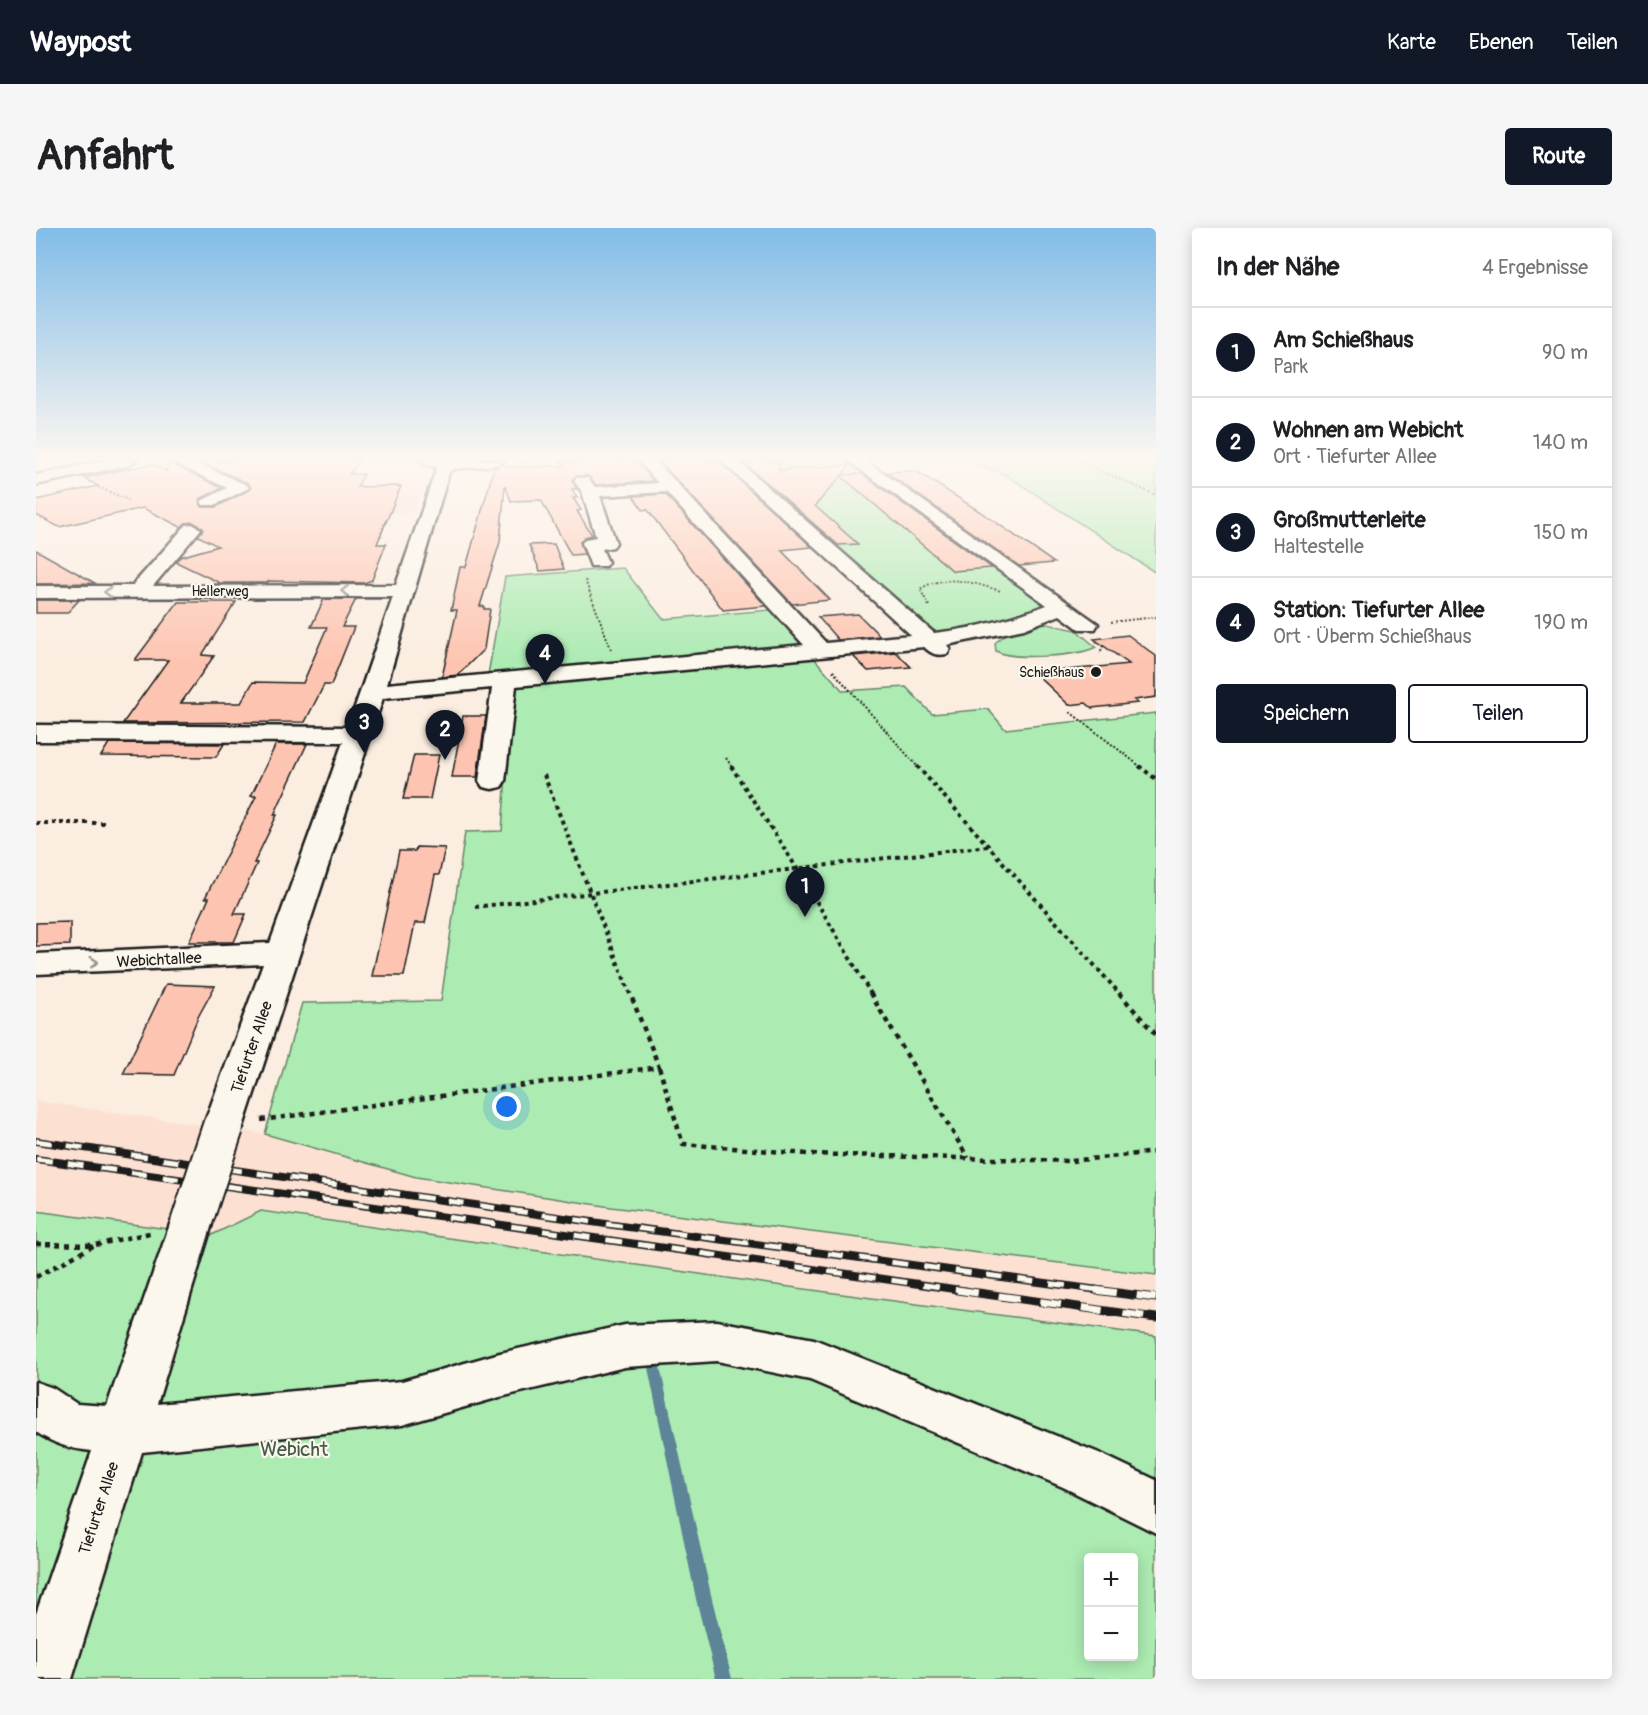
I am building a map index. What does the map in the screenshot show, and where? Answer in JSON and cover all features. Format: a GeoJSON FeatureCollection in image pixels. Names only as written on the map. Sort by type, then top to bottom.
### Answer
{"type":"FeatureCollection","features":[{"type":"Feature","properties":{"kind":"street","name":"Tiefurter Allee"},"geometry":{"type":"LineString","coordinates":[[51,1655],[191,1224],[373,692],[424,528]]}},
{"type":"Feature","properties":{"kind":"street"},"geometry":{"type":"LineString","coordinates":[[598,562],[591,543],[607,543],[601,528]]}},
{"type":"Feature","properties":{"kind":"street"},"geometry":{"type":"LineString","coordinates":[[707,528],[820,650]]}},
{"type":"Feature","properties":{"kind":"street"},"geometry":{"type":"LineString","coordinates":[[804,528],[937,647]]}},
{"type":"Feature","properties":{"kind":"street"},"geometry":{"type":"LineString","coordinates":[[942,528],[1051,612],[1089,631]]}},
{"type":"Feature","properties":{"kind":"street"},"geometry":{"type":"LineString","coordinates":[[138,591],[192,529]]}},
{"type":"Feature","properties":{"kind":"street","name":"Hellerweg"},"geometry":{"type":"LineString","coordinates":[[36,592],[404,591]]}},
{"type":"Feature","properties":{"kind":"street"},"geometry":{"type":"LineString","coordinates":[[373,692],[820,650],[937,647],[963,637],[1051,612]]}},
{"type":"Feature","properties":{"kind":"street"},"geometry":{"type":"LineString","coordinates":[[492,781],[505,680]]}},
{"type":"Feature","properties":{"kind":"street"},"geometry":{"type":"LineString","coordinates":[[36,733],[357,735]]}},
{"type":"Feature","properties":{"kind":"street","name":"Webichtallee"},"geometry":{"type":"LineString","coordinates":[[36,964],[282,953]]}},
{"type":"Feature","properties":{"kind":"street"},"geometry":{"type":"LineString","coordinates":[[36,1404],[69,1426],[122,1431],[402,1403],[500,1375],[625,1346],[717,1341],[814,1360],[1080,1470],[1156,1507]]}},
{"type":"Feature","properties":{"kind":"path"},"geometry":{"type":"LineString","coordinates":[[380,537],[383,528]]}},
{"type":"Feature","properties":{"kind":"path"},"geometry":{"type":"LineString","coordinates":[[584,576],[618,669]]}},
{"type":"Feature","properties":{"kind":"path"},"geometry":{"type":"LineString","coordinates":[[963,637],[932,609],[922,597],[920,589],[936,581],[963,582],[998,590],[1051,612]]}},
{"type":"Feature","properties":{"kind":"path"},"geometry":{"type":"LineString","coordinates":[[1089,631],[1156,617]]}},
{"type":"Feature","properties":{"kind":"path"},"geometry":{"type":"LineString","coordinates":[[1089,631],[1103,646],[1100,653]]}},
{"type":"Feature","properties":{"kind":"path"},"geometry":{"type":"LineString","coordinates":[[820,650],[823,661],[1156,1035]]}},
{"type":"Feature","properties":{"kind":"path"},"geometry":{"type":"LineString","coordinates":[[1070,712],[1156,778]]}},
{"type":"Feature","properties":{"kind":"path"},"geometry":{"type":"LineString","coordinates":[[726,758],[798,870],[969,1159]]}},
{"type":"Feature","properties":{"kind":"path"},"geometry":{"type":"LineString","coordinates":[[544,775],[659,1067],[683,1144],[808,1154],[1071,1161],[1156,1152]]}},
{"type":"Feature","properties":{"kind":"path"},"geometry":{"type":"LineString","coordinates":[[36,823],[105,823]]}},
{"type":"Feature","properties":{"kind":"path"},"geometry":{"type":"LineString","coordinates":[[475,907],[988,846]]}},
{"type":"Feature","properties":{"kind":"path"},"geometry":{"type":"LineString","coordinates":[[263,1120],[659,1067]]}},
{"type":"Feature","properties":{"kind":"path"},"geometry":{"type":"LineString","coordinates":[[36,1244],[95,1245],[191,1224]]}},
{"type":"Feature","properties":{"kind":"path"},"geometry":{"type":"LineString","coordinates":[[36,1277],[95,1245]]}},
{"type":"Feature","properties":{"kind":"shaded area"},"geometry":{"type":"Polygon","coordinates":[[[36,1101],[265,1134],[416,1177],[611,1207],[1156,1275],[1156,1336],[797,1288],[261,1211],[212,1235],[36,1211],[36,1101]]]}},
{"type":"Feature","properties":{"kind":"green space"},"geometry":{"type":"Polygon","coordinates":[[[810,528],[938,528],[1049,605],[1043,610],[948,635],[931,633],[810,528]]]}},
{"type":"Feature","properties":{"kind":"green space"},"geometry":{"type":"Polygon","coordinates":[[[1087,528],[1156,528],[1156,573],[1087,528]]]}},
{"type":"Feature","properties":{"kind":"green space"},"geometry":{"type":"Polygon","coordinates":[[[623,568],[663,619],[771,610],[843,691],[906,687],[932,714],[988,709],[1005,729],[1156,713],[1156,1275],[611,1207],[416,1177],[265,1134],[302,1003],[441,1001],[465,832],[502,831],[513,674],[488,675],[505,577],[623,568]]]}},
{"type":"Feature","properties":{"kind":"green space"},"geometry":{"type":"Polygon","coordinates":[[[1042,623],[1076,630],[1096,647],[1076,653],[1031,657],[996,651],[995,643],[1008,632],[1042,623]]]}},
{"type":"Feature","properties":{"kind":"green space","name":"Webicht"},"geometry":{"type":"Polygon","coordinates":[[[36,1211],[212,1235],[261,1211],[797,1288],[1156,1336],[1156,1679],[36,1679],[36,1211]]]}},
{"type":"Feature","properties":{"kind":"building"},"geometry":{"type":"Polygon","coordinates":[[[201,528],[384,528],[377,544],[386,544],[372,580],[364,583],[269,581],[267,583],[220,583],[176,562],[180,557],[218,546],[198,536],[203,529],[201,528]]]}},
{"type":"Feature","properties":{"kind":"building"},"geometry":{"type":"Polygon","coordinates":[[[477,528],[501,528],[500,542],[480,606],[490,609],[484,649],[458,675],[442,677],[457,610],[451,610],[460,567],[466,567],[477,528]]]}},
{"type":"Feature","properties":{"kind":"building"},"geometry":{"type":"Polygon","coordinates":[[[556,528],[587,528],[592,535],[580,542],[584,554],[571,555],[556,528]]]}},
{"type":"Feature","properties":{"kind":"building"},"geometry":{"type":"Polygon","coordinates":[[[661,528],[695,528],[766,606],[723,610],[661,528]]]}},
{"type":"Feature","properties":{"kind":"building"},"geometry":{"type":"Polygon","coordinates":[[[721,528],[791,528],[812,547],[781,550],[830,600],[792,604],[721,528]]]}},
{"type":"Feature","properties":{"kind":"building"},"geometry":{"type":"Polygon","coordinates":[[[818,528],[840,528],[858,544],[838,545],[818,528]]]}},
{"type":"Feature","properties":{"kind":"building"},"geometry":{"type":"Polygon","coordinates":[[[902,528],[936,528],[992,568],[953,571],[902,528]]]}},
{"type":"Feature","properties":{"kind":"building"},"geometry":{"type":"Polygon","coordinates":[[[965,528],[1004,528],[1054,563],[1019,566],[965,528]]]}},
{"type":"Feature","properties":{"kind":"building"},"geometry":{"type":"Polygon","coordinates":[[[554,544],[564,569],[540,571],[529,545],[554,544]]]}},
{"type":"Feature","properties":{"kind":"building"},"geometry":{"type":"Polygon","coordinates":[[[36,550],[95,583],[36,584],[36,550]]]}},
{"type":"Feature","properties":{"kind":"building"},"geometry":{"type":"Polygon","coordinates":[[[324,599],[356,599],[342,627],[354,627],[331,685],[324,685],[305,722],[123,723],[168,660],[135,660],[178,602],[236,602],[202,655],[214,656],[181,703],[241,703],[253,682],[303,683],[327,627],[311,627],[324,599]]]}},
{"type":"Feature","properties":{"kind":"building"},"geometry":{"type":"Polygon","coordinates":[[[36,600],[79,600],[67,613],[36,613],[36,600]]]}},
{"type":"Feature","properties":{"kind":"building"},"geometry":{"type":"Polygon","coordinates":[[[858,614],[880,636],[838,640],[818,617],[858,614]]]}},
{"type":"Feature","properties":{"kind":"building","name":"Schießhaus"},"geometry":{"type":"Polygon","coordinates":[[[1128,635],[1156,656],[1156,697],[1134,700],[1138,703],[1092,708],[1086,703],[1069,705],[1035,673],[1129,664],[1094,639],[1128,635]]]}},
{"type":"Feature","properties":{"kind":"building"},"geometry":{"type":"Polygon","coordinates":[[[896,652],[911,667],[868,671],[853,656],[896,652]]]}},
{"type":"Feature","properties":{"kind":"building"},"geometry":{"type":"Polygon","coordinates":[[[463,716],[486,716],[477,777],[452,777],[463,716]]]}},
{"type":"Feature","properties":{"kind":"building"},"geometry":{"type":"Polygon","coordinates":[[[109,743],[224,744],[216,757],[101,756],[109,743]]]}},
{"type":"Feature","properties":{"kind":"building"},"geometry":{"type":"Polygon","coordinates":[[[276,744],[307,744],[274,815],[277,815],[254,863],[257,863],[234,914],[246,914],[234,942],[189,942],[209,898],[205,898],[256,796],[251,796],[276,744]]]}},
{"type":"Feature","properties":{"kind":"building"},"geometry":{"type":"Polygon","coordinates":[[[414,755],[439,755],[430,799],[403,799],[414,755]]]}},
{"type":"Feature","properties":{"kind":"building"},"geometry":{"type":"Polygon","coordinates":[[[416,847],[445,848],[439,875],[435,875],[425,923],[415,923],[404,976],[372,976],[399,851],[415,851],[416,847]]]}},
{"type":"Feature","properties":{"kind":"building"},"geometry":{"type":"Polygon","coordinates":[[[70,922],[70,945],[36,946],[36,923],[70,922]]]}},
{"type":"Feature","properties":{"kind":"building"},"geometry":{"type":"Polygon","coordinates":[[[166,984],[215,986],[198,1017],[174,1075],[123,1074],[166,984]]]}},
{"type":"Feature","properties":{"kind":"waterway"},"geometry":{"type":"LineString","coordinates":[[653,1363],[704,1599],[724,1679]]}},
{"type":"Feature","properties":{"kind":"railway"},"geometry":{"type":"LineString","coordinates":[[36,1141],[606,1224],[1106,1291]]}},
{"type":"Feature","properties":{"kind":"railway"},"geometry":{"type":"LineString","coordinates":[[36,1159],[968,1291]]}},
{"type":"Feature","properties":{"kind":"railway"},"geometry":{"type":"LineString","coordinates":[[957,1290],[1156,1318]]}},
{"type":"Feature","properties":{"kind":"railway"},"geometry":{"type":"LineString","coordinates":[[1095,1290],[1156,1298]]}},
{"type":"Feature","properties":{"kind":"place","name":"Schießhaus"},"geometry":{"type":"Point","coordinates":[1096,672]}},
{"type":"Feature","properties":{"kind":"place","name":"Station: Tiefurter Allee"},"geometry":{"type":"Point","coordinates":[545,684]}},
{"type":"Feature","properties":{"kind":"place","name":"Großmutterleite"},"geometry":{"type":"Point","coordinates":[364,753]}},
{"type":"Feature","properties":{"kind":"place","name":"Wohnen am Webicht"},"geometry":{"type":"Point","coordinates":[445,760]}},
{"type":"Feature","properties":{"kind":"place","name":"Am Schießhaus"},"geometry":{"type":"Point","coordinates":[805,917]}}]}
